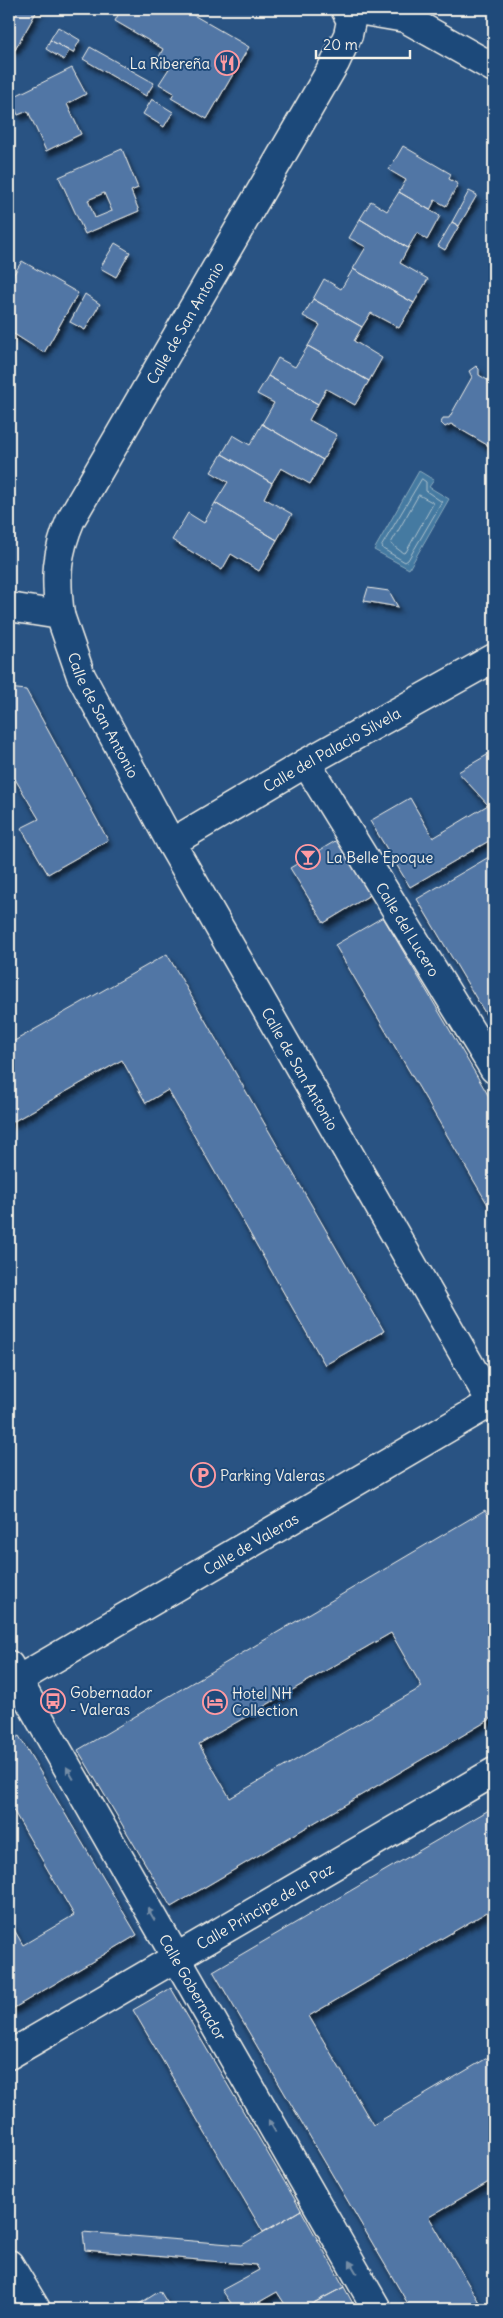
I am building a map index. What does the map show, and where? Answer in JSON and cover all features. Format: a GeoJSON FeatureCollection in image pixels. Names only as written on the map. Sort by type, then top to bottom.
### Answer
{"type":"FeatureCollection","features":[{"type":"Feature","properties":{"kind":"street","name":"Calle de San Antonio"},"geometry":{"type":"LineString","coordinates":[[345,9],[351,21],[348,35],[335,63],[71,519],[58,555],[56,582],[60,615],[80,676],[171,843],[493,1405]]}},
{"type":"Feature","properties":{"kind":"street"},"geometry":{"type":"LineString","coordinates":[[352,9],[405,18],[494,68]]}},
{"type":"Feature","properties":{"kind":"street"},"geometry":{"type":"LineString","coordinates":[[9,606],[60,615]]}},
{"type":"Feature","properties":{"kind":"street","name":"Calle del Palacio Silvela"},"geometry":{"type":"LineString","coordinates":[[171,843],[306,763],[494,658]]}},
{"type":"Feature","properties":{"kind":"street","name":"Calle del Lucero"},"geometry":{"type":"LineString","coordinates":[[306,763],[494,1069]]}},
{"type":"Feature","properties":{"kind":"street","name":"Calle de Valeras"},"geometry":{"type":"LineString","coordinates":[[12,1677],[493,1405]]}},
{"type":"Feature","properties":{"kind":"street","name":"Calle Gobernador"},"geometry":{"type":"LineString","coordinates":[[12,1677],[175,1956],[377,2309]]}},
{"type":"Feature","properties":{"kind":"street","name":"Calle Príncipe de la Paz"},"geometry":{"type":"LineString","coordinates":[[9,2055],[175,1956],[494,1772]]}},
{"type":"Feature","properties":{"kind":"street"},"geometry":{"type":"LineString","coordinates":[[9,2264],[36,2309]]}},
{"type":"Feature","properties":{"kind":"water"},"geometry":{"type":"Polygon","coordinates":[[[419,471],[434,480],[429,487],[449,499],[409,569],[374,550],[419,471]]]}},
{"type":"Feature","properties":{"kind":"building"},"geometry":{"type":"Polygon","coordinates":[[[9,9],[38,9],[15,50],[9,46],[9,9]]]}},
{"type":"Feature","properties":{"kind":"building"},"geometry":{"type":"Polygon","coordinates":[[[121,9],[183,9],[249,47],[207,119],[171,98],[174,93],[159,84],[170,67],[157,61],[163,49],[115,21],[121,9]]]}},
{"type":"Feature","properties":{"kind":"building"},"geometry":{"type":"Polygon","coordinates":[[[58,27],[80,40],[73,53],[50,40],[58,27]]]}},
{"type":"Feature","properties":{"kind":"building"},"geometry":{"type":"Polygon","coordinates":[[[50,40],[69,51],[64,60],[46,49],[50,40]]]}},
{"type":"Feature","properties":{"kind":"building"},"geometry":{"type":"Polygon","coordinates":[[[90,47],[154,83],[146,96],[83,59],[90,47]]]}},
{"type":"Feature","properties":{"kind":"building"},"geometry":{"type":"Polygon","coordinates":[[[72,68],[86,94],[67,104],[81,134],[46,151],[28,111],[18,115],[11,98],[72,68]]]}},
{"type":"Feature","properties":{"kind":"building"},"geometry":{"type":"Polygon","coordinates":[[[152,99],[173,112],[164,127],[143,114],[152,99]]]}},
{"type":"Feature","properties":{"kind":"building"},"geometry":{"type":"Polygon","coordinates":[[[403,146],[451,174],[449,179],[458,184],[446,206],[435,200],[430,210],[399,192],[406,180],[389,170],[403,146]]]}},
{"type":"Feature","properties":{"kind":"building"},"geometry":{"type":"Polygon","coordinates":[[[122,149],[138,188],[131,191],[139,211],[85,234],[59,177],[122,149]],[[104,193],[88,200],[95,218],[112,211],[104,193]]]}},
{"type":"Feature","properties":{"kind":"building"},"geometry":{"type":"Polygon","coordinates":[[[469,191],[477,195],[459,226],[452,222],[469,191]]]}},
{"type":"Feature","properties":{"kind":"building"},"geometry":{"type":"Polygon","coordinates":[[[399,192],[440,216],[427,240],[417,233],[408,248],[360,219],[371,201],[387,211],[399,192]]]}},
{"type":"Feature","properties":{"kind":"building"},"geometry":{"type":"Polygon","coordinates":[[[360,219],[408,248],[400,263],[428,279],[414,303],[353,269],[366,247],[349,238],[360,219]]]}},
{"type":"Feature","properties":{"kind":"building"},"geometry":{"type":"Polygon","coordinates":[[[452,222],[459,226],[445,250],[438,246],[452,222]]]}},
{"type":"Feature","properties":{"kind":"building"},"geometry":{"type":"Polygon","coordinates":[[[115,243],[130,252],[116,277],[100,268],[115,243]]]}},
{"type":"Feature","properties":{"kind":"building"},"geometry":{"type":"Polygon","coordinates":[[[22,261],[78,293],[44,353],[14,334],[12,336],[9,334],[9,282],[22,261]]]}},
{"type":"Feature","properties":{"kind":"building"},"geometry":{"type":"Polygon","coordinates":[[[353,269],[414,303],[399,328],[371,313],[362,327],[313,299],[324,279],[341,289],[353,269]]]}},
{"type":"Feature","properties":{"kind":"building"},"geometry":{"type":"Polygon","coordinates":[[[85,294],[100,304],[85,330],[70,322],[85,294]]]}},
{"type":"Feature","properties":{"kind":"building"},"geometry":{"type":"Polygon","coordinates":[[[313,299],[362,327],[354,341],[382,358],[369,381],[308,346],[320,325],[303,316],[313,299]]]}},
{"type":"Feature","properties":{"kind":"building"},"geometry":{"type":"Polygon","coordinates":[[[308,346],[369,381],[355,405],[326,389],[318,404],[268,376],[278,358],[295,367],[308,346]]]}},
{"type":"Feature","properties":{"kind":"building"},"geometry":{"type":"Polygon","coordinates":[[[476,366],[479,369],[479,375],[494,384],[494,449],[451,424],[445,427],[441,423],[443,418],[449,418],[472,377],[469,371],[476,366]]]}},
{"type":"Feature","properties":{"kind":"building"},"geometry":{"type":"Polygon","coordinates":[[[268,376],[318,404],[309,420],[337,435],[323,460],[262,424],[274,403],[257,394],[268,376]]]}},
{"type":"Feature","properties":{"kind":"building"},"geometry":{"type":"Polygon","coordinates":[[[262,424],[323,460],[310,484],[281,468],[272,483],[222,454],[233,435],[250,445],[262,424]]]}},
{"type":"Feature","properties":{"kind":"building"},"geometry":{"type":"Polygon","coordinates":[[[222,454],[272,483],[264,498],[292,514],[277,540],[215,503],[228,482],[211,472],[222,454]]]}},
{"type":"Feature","properties":{"kind":"building"},"geometry":{"type":"Polygon","coordinates":[[[215,503],[277,540],[259,571],[231,554],[222,570],[172,540],[188,513],[204,523],[215,503]]]}},
{"type":"Feature","properties":{"kind":"building"},"geometry":{"type":"Polygon","coordinates":[[[368,588],[389,591],[398,607],[364,601],[368,588]]]}},
{"type":"Feature","properties":{"kind":"building"},"geometry":{"type":"Polygon","coordinates":[[[9,688],[26,690],[108,840],[48,874],[21,828],[39,819],[9,769],[9,688]]]}},
{"type":"Feature","properties":{"kind":"building"},"geometry":{"type":"Polygon","coordinates":[[[494,751],[494,838],[410,887],[370,821],[410,798],[433,838],[488,805],[458,772],[494,751]]]}},
{"type":"Feature","properties":{"kind":"building"},"geometry":{"type":"Polygon","coordinates":[[[337,840],[370,895],[324,923],[290,868],[337,840]]]}},
{"type":"Feature","properties":{"kind":"building"},"geometry":{"type":"Polygon","coordinates":[[[494,854],[494,1028],[417,899],[494,854]]]}},
{"type":"Feature","properties":{"kind":"building"},"geometry":{"type":"Polygon","coordinates":[[[383,917],[494,1105],[494,1215],[335,945],[383,917]]]}},
{"type":"Feature","properties":{"kind":"building"},"geometry":{"type":"Polygon","coordinates":[[[167,954],[384,1331],[325,1365],[168,1090],[146,1103],[122,1060],[9,1124],[9,1044],[167,954]]]}},
{"type":"Feature","properties":{"kind":"building","name":"Hotel NH Collection"},"geometry":{"type":"Polygon","coordinates":[[[485,1510],[494,1525],[494,1717],[171,1907],[78,1750],[485,1510]],[[391,1633],[199,1744],[230,1798],[422,1687],[391,1633]]]}},
{"type":"Feature","properties":{"kind":"building"},"geometry":{"type":"Polygon","coordinates":[[[19,1736],[137,1935],[9,2011],[9,1921],[23,1945],[74,1915],[9,1803],[9,1742],[19,1736]]]}},
{"type":"Feature","properties":{"kind":"building"},"geometry":{"type":"Polygon","coordinates":[[[494,1807],[494,1908],[309,2016],[373,2125],[494,2054],[494,2179],[429,2217],[483,2309],[411,2309],[213,1971],[494,1807]]]}},
{"type":"Feature","properties":{"kind":"building"},"geometry":{"type":"Polygon","coordinates":[[[171,1988],[301,2210],[263,2232],[133,2010],[171,1988]]]}},
{"type":"Feature","properties":{"kind":"building"},"geometry":{"type":"Polygon","coordinates":[[[301,2210],[344,2287],[302,2309],[288,2309],[277,2292],[247,2309],[235,2309],[222,2290],[259,2270],[256,2265],[85,2250],[83,2232],[242,2245],[301,2210]]]}},
{"type":"Feature","properties":{"kind":"building"},"geometry":{"type":"Polygon","coordinates":[[[344,2287],[356,2309],[302,2309],[344,2287]]]}},
{"type":"Feature","properties":{"kind":"building"},"geometry":{"type":"Polygon","coordinates":[[[160,2291],[171,2309],[131,2309],[160,2291]]]}},
{"type":"Feature","properties":{"kind":"place","name":"La Ribereña"},"geometry":{"type":"Point","coordinates":[227,63]}},
{"type":"Feature","properties":{"kind":"place","name":"La Belle Epoque"},"geometry":{"type":"Point","coordinates":[308,857]}},
{"type":"Feature","properties":{"kind":"place","name":"Parking Valeras"},"geometry":{"type":"Point","coordinates":[203,1475]}},
{"type":"Feature","properties":{"kind":"place","name":"Gobernador - Valeras"},"geometry":{"type":"Point","coordinates":[53,1701]}},
{"type":"Feature","properties":{"kind":"place","name":"Hotel NH Collection"},"geometry":{"type":"Point","coordinates":[215,1702]}}]}
